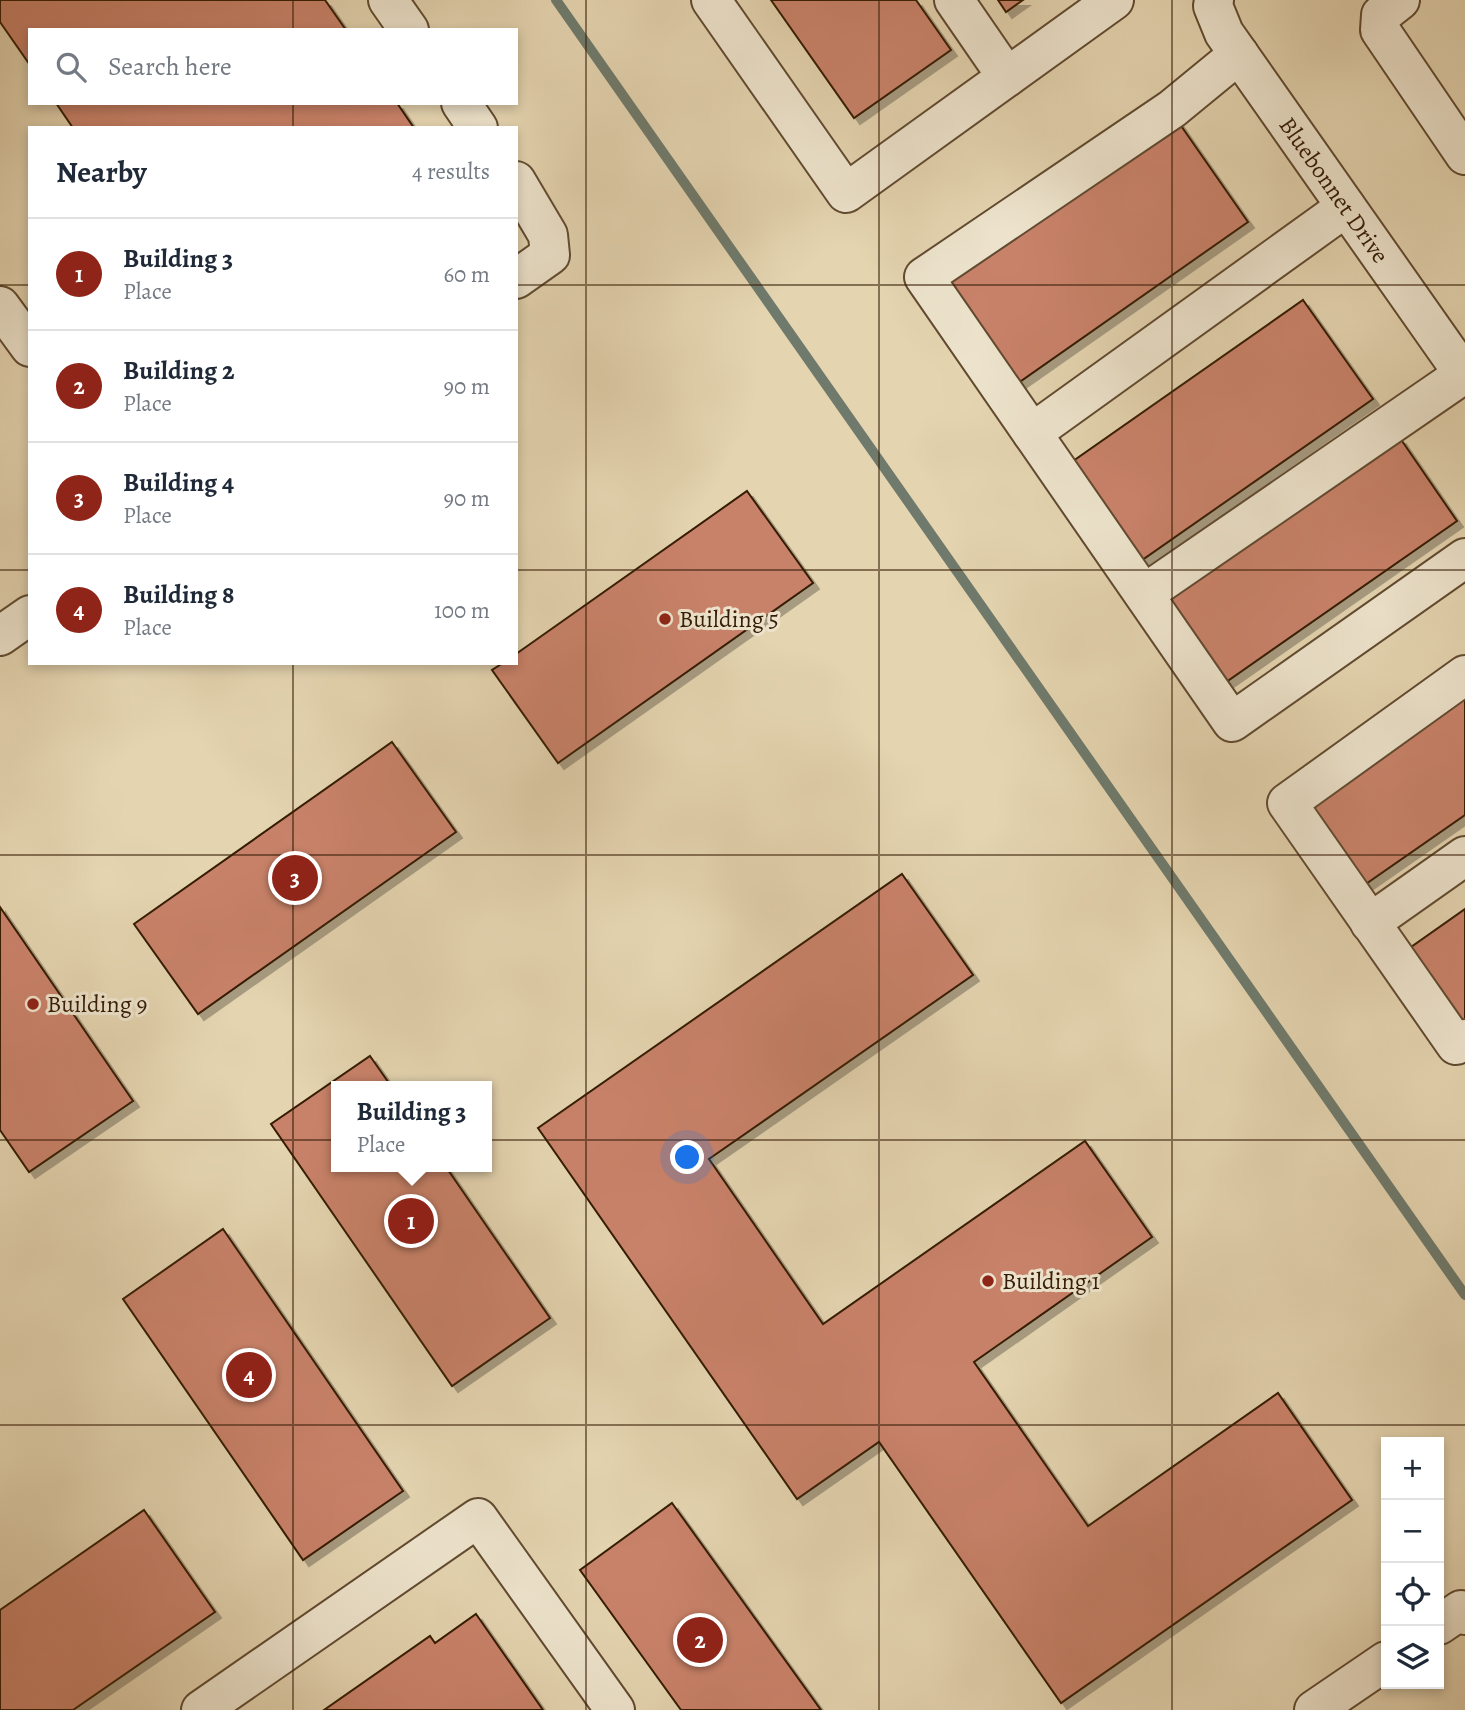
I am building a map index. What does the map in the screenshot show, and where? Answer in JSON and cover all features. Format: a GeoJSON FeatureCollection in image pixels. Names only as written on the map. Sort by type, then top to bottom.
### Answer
{"type":"FeatureCollection","features":[{"type":"Feature","properties":{"kind":"street"},"geometry":{"type":"LineString","coordinates":[[388,0],[408,28]]}},
{"type":"Feature","properties":{"kind":"street"},"geometry":{"type":"LineString","coordinates":[[711,0],[846,193],[1114,0]]}},
{"type":"Feature","properties":{"kind":"street"},"geometry":{"type":"LineString","coordinates":[[954,0],[1007,77]]}},
{"type":"Feature","properties":{"kind":"street","name":"Bluebonnet Drive"},"geometry":{"type":"LineString","coordinates":[[1214,0],[1213,6],[1224,33],[1346,207],[1461,363]]}},
{"type":"Feature","properties":{"kind":"street"},"geometry":{"type":"LineString","coordinates":[[1400,0],[1381,15],[1380,30],[1465,155]]}},
{"type":"Feature","properties":{"kind":"street"},"geometry":{"type":"LineString","coordinates":[[1239,54],[1171,109],[924,277],[1232,722],[1465,558]]}},
{"type":"Feature","properties":{"kind":"street"},"geometry":{"type":"LineString","coordinates":[[462,105],[477,126]]}},
{"type":"Feature","properties":{"kind":"street"},"geometry":{"type":"LineString","coordinates":[[518,184],[548,235],[550,255],[518,278]]}},
{"type":"Feature","properties":{"kind":"street"},"geometry":{"type":"LineString","coordinates":[[1032,433],[1346,207]]}},
{"type":"Feature","properties":{"kind":"street"},"geometry":{"type":"LineString","coordinates":[[0,306],[28,344]]}},
{"type":"Feature","properties":{"kind":"street"},"geometry":{"type":"LineString","coordinates":[[1144,594],[1461,363]]}},
{"type":"Feature","properties":{"kind":"street"},"geometry":{"type":"LineString","coordinates":[[1465,675],[1287,803],[1456,1045],[1465,1039]]}},
{"type":"Feature","properties":{"kind":"street"},"geometry":{"type":"LineString","coordinates":[[1370,923],[1465,856]]}},
{"type":"Feature","properties":{"kind":"street"},"geometry":{"type":"LineString","coordinates":[[201,1710],[478,1518],[615,1710]]}},
{"type":"Feature","properties":{"kind":"street"},"geometry":{"type":"LineString","coordinates":[[1444,1622],[1461,1610],[1465,1615]]}},
{"type":"Feature","properties":{"kind":"street"},"geometry":{"type":"LineString","coordinates":[[1314,1710],[1381,1664]]}},
{"type":"Feature","properties":{"kind":"building"},"geometry":{"type":"Polygon","coordinates":[[[0,0],[325,0],[345,28],[28,28],[28,62],[0,22],[0,0]]]}},
{"type":"Feature","properties":{"kind":"building"},"geometry":{"type":"Polygon","coordinates":[[[771,0],[916,0],[951,50],[854,118],[771,0]]]}},
{"type":"Feature","properties":{"kind":"building"},"geometry":{"type":"Polygon","coordinates":[[[998,0],[1023,0],[1006,12],[998,0]]]}},
{"type":"Feature","properties":{"kind":"building"},"geometry":{"type":"Polygon","coordinates":[[[57,105],[398,105],[413,126],[72,126],[57,105]]]}},
{"type":"Feature","properties":{"kind":"building"},"geometry":{"type":"Polygon","coordinates":[[[1177,120],[1248,222],[1011,388],[940,286],[1177,120]]]}},
{"type":"Feature","properties":{"kind":"building"},"geometry":{"type":"Polygon","coordinates":[[[1303,300],[1373,399],[1135,565],[1066,466],[1303,300]]]}},
{"type":"Feature","properties":{"kind":"building"},"geometry":{"type":"Polygon","coordinates":[[[1400,438],[1457,521],[1219,687],[1162,604],[1400,438]]]}},
{"type":"Feature","properties":{"kind":"building","name":"Building 5"},"geometry":{"type":"Polygon","coordinates":[[[747,491],[813,583],[558,763],[492,670],[500,665],[518,665],[518,653],[747,491]]]}},
{"type":"Feature","properties":{"kind":"building"},"geometry":{"type":"Polygon","coordinates":[[[1465,692],[1465,815],[1360,888],[1302,806],[1465,692]]]}},
{"type":"Feature","properties":{"kind":"building"},"geometry":{"type":"Polygon","coordinates":[[[392,742],[456,832],[198,1014],[134,924],[392,742]]]}},
{"type":"Feature","properties":{"kind":"building","name":"Building 1"},"geometry":{"type":"Polygon","coordinates":[[[902,874],[973,975],[709,1159],[823,1324],[1085,1141],[1152,1237],[974,1362],[1088,1526],[1278,1393],[1352,1500],[1061,1703],[879,1442],[797,1499],[538,1128],[902,874]]]}},
{"type":"Feature","properties":{"kind":"building","name":"Building 9"},"geometry":{"type":"Polygon","coordinates":[[[0,907],[133,1101],[29,1172],[0,1130],[0,907]]]}},
{"type":"Feature","properties":{"kind":"building"},"geometry":{"type":"Polygon","coordinates":[[[1465,909],[1465,1025],[1404,952],[1465,909]]]}},
{"type":"Feature","properties":{"kind":"building"},"geometry":{"type":"Polygon","coordinates":[[[370,1056],[388,1081],[334,1081],[370,1056]]]}},
{"type":"Feature","properties":{"kind":"building"},"geometry":{"type":"Polygon","coordinates":[[[331,1083],[331,1172],[449,1172],[550,1318],[452,1386],[271,1124],[331,1083]]]}},
{"type":"Feature","properties":{"kind":"building"},"geometry":{"type":"Polygon","coordinates":[[[223,1229],[403,1491],[303,1560],[123,1299],[223,1229]]]}},
{"type":"Feature","properties":{"kind":"building"},"geometry":{"type":"Polygon","coordinates":[[[672,1503],[821,1710],[681,1710],[580,1570],[672,1503]]]}},
{"type":"Feature","properties":{"kind":"building"},"geometry":{"type":"Polygon","coordinates":[[[144,1510],[215,1612],[73,1710],[0,1710],[0,1610],[144,1510]]]}},
{"type":"Feature","properties":{"kind":"building"},"geometry":{"type":"Polygon","coordinates":[[[476,1614],[543,1710],[324,1710],[430,1636],[435,1643],[476,1614]]]}},
{"type":"Feature","properties":{"kind":"waterway"},"geometry":{"type":"LineString","coordinates":[[556,0],[1465,1295]]}},
{"type":"Feature","properties":{"kind":"place","name":"Building 5"},"geometry":{"type":"Point","coordinates":[665,619]}},
{"type":"Feature","properties":{"kind":"place","name":"Building 4"},"geometry":{"type":"Point","coordinates":[295,878]}},
{"type":"Feature","properties":{"kind":"place","name":"Building 9"},"geometry":{"type":"Point","coordinates":[33,1004]}},
{"type":"Feature","properties":{"kind":"place","name":"Building 3"},"geometry":{"type":"Point","coordinates":[411,1221]}},
{"type":"Feature","properties":{"kind":"place","name":"Building 1"},"geometry":{"type":"Point","coordinates":[988,1281]}},
{"type":"Feature","properties":{"kind":"place","name":"Building 8"},"geometry":{"type":"Point","coordinates":[249,1375]}},
{"type":"Feature","properties":{"kind":"place","name":"Building 2"},"geometry":{"type":"Point","coordinates":[700,1640]}}]}
